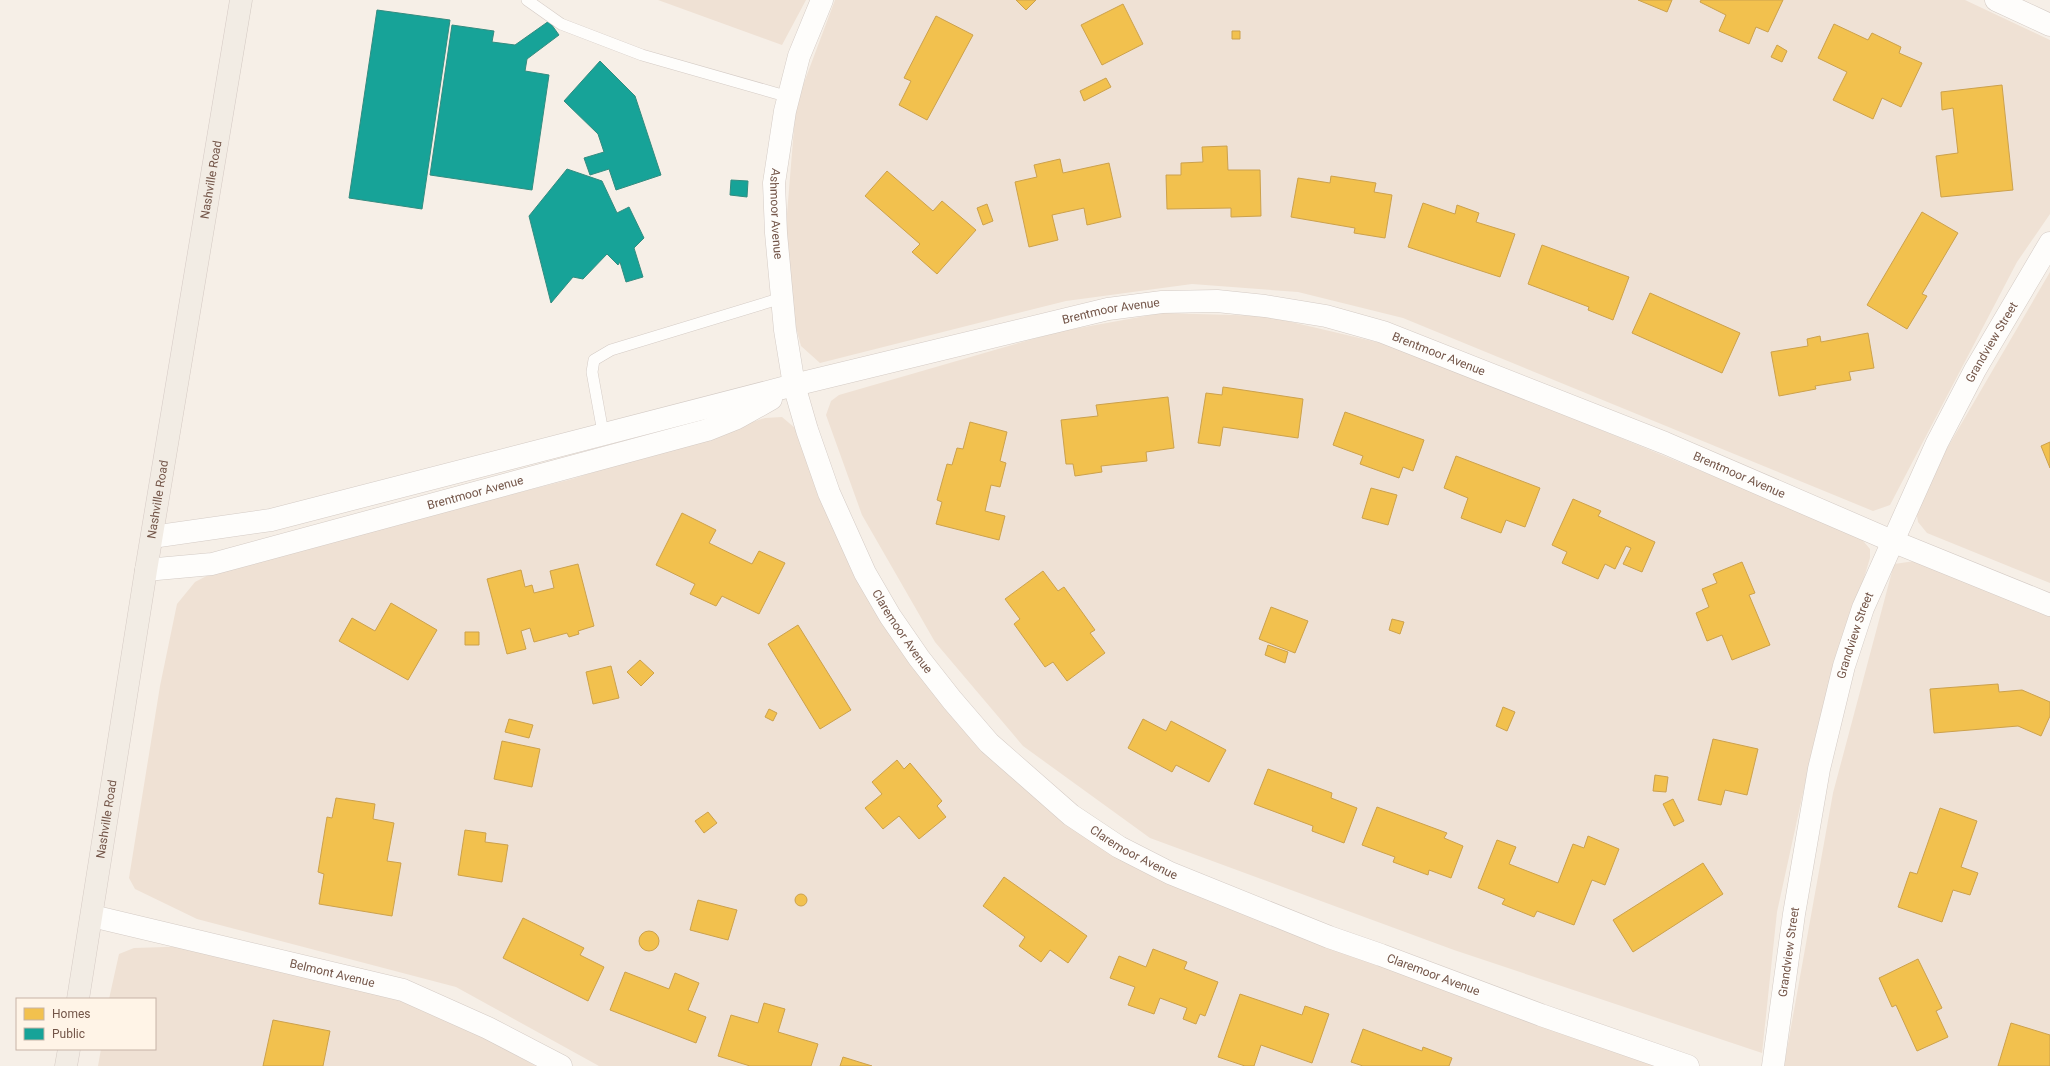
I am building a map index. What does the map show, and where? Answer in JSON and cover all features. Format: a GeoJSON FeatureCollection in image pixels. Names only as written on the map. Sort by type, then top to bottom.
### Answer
{"type":"FeatureCollection","features":[{"type":"Feature","properties":{"kind":"main road","name":"Nashville Road"},"geometry":{"type":"LineString","coordinates":[[78,998],[146,570],[241,0]]}},
{"type":"Feature","properties":{"kind":"main road"},"geometry":{"type":"LineString","coordinates":[[66,1066],[69,1050]]}},
{"type":"Feature","properties":{"kind":"street","name":"Ashmoor Avenue"},"geometry":{"type":"LineString","coordinates":[[794,385],[785,330],[776,233],[774,183],[788,97],[799,56],[822,0]]}},
{"type":"Feature","properties":{"kind":"street"},"geometry":{"type":"LineString","coordinates":[[1996,0],[2050,25]]}},
{"type":"Feature","properties":{"kind":"street","name":"Grandview Street"},"geometry":{"type":"LineString","coordinates":[[1773,1066],[1794,914],[1819,769],[1844,666],[1863,608],[1924,470],[1975,370],[2050,243]]}},
{"type":"Feature","properties":{"kind":"street","name":"Brentmoor Avenue"},"geometry":{"type":"LineString","coordinates":[[152,537],[224,528],[271,520],[794,385],[1108,309],[1178,302],[1217,301],[1265,306],[1326,316],[1383,332],[1665,443],[1892,541],[2050,605]]}},
{"type":"Feature","properties":{"kind":"street","name":"Brentmoor Avenue"},"geometry":{"type":"LineString","coordinates":[[146,570],[212,564],[707,430],[737,418],[794,385]]}},
{"type":"Feature","properties":{"kind":"street","name":"Claremoor Avenue"},"geometry":{"type":"LineString","coordinates":[[794,385],[807,430],[829,493],[865,573],[890,616],[924,664],[989,743],[1071,815],[1119,847],[1170,873],[1276,917],[1541,1015],[1688,1066]]}},
{"type":"Feature","properties":{"kind":"street","name":"Belmont Avenue"},"geometry":{"type":"LineString","coordinates":[[92,916],[403,990],[488,1028],[561,1066]]}},
{"type":"Feature","properties":{"kind":"lane"},"geometry":{"type":"LineString","coordinates":[[528,0],[561,24],[642,55],[788,97]]}},
{"type":"Feature","properties":{"kind":"lane"},"geometry":{"type":"LineString","coordinates":[[608,457],[592,372],[594,360],[611,350],[782,298]]}},
{"type":"Feature","properties":{"kind":"shaded area"},"geometry":{"type":"Polygon","coordinates":[[[658,0],[806,0],[782,45],[658,0]]]}},
{"type":"Feature","properties":{"kind":"shaded area"},"geometry":{"type":"Polygon","coordinates":[[[835,0],[1965,0],[2050,40],[2050,214],[2017,262],[1890,505],[1873,511],[1403,318],[1298,292],[1192,284],[1066,301],[820,363],[801,346],[790,305],[786,226],[796,104],[835,0]]]}},
{"type":"Feature","properties":{"kind":"shaded area"},"geometry":{"type":"Polygon","coordinates":[[[2050,272],[2050,583],[1927,533],[1918,522],[1915,503],[2050,272]]]}},
{"type":"Feature","properties":{"kind":"shaded area"},"geometry":{"type":"Polygon","coordinates":[[[1162,313],[1266,316],[1402,348],[1859,536],[1870,549],[1870,558],[1813,747],[1777,912],[1762,1053],[1454,950],[1150,838],[1023,746],[935,642],[862,515],[826,415],[831,401],[839,395],[1057,332],[1162,313]]]}},
{"type":"Feature","properties":{"kind":"shaded area"},"geometry":{"type":"Polygon","coordinates":[[[782,417],[795,428],[845,542],[972,735],[1095,838],[1680,1066],[599,1066],[456,987],[197,919],[135,889],[129,878],[160,686],[177,604],[195,582],[222,568],[572,479],[765,418],[782,417]]]}},
{"type":"Feature","properties":{"kind":"shaded area"},"geometry":{"type":"Polygon","coordinates":[[[1915,561],[2050,616],[2050,1066],[1784,1066],[1833,793],[1894,564],[1915,561]]]}},
{"type":"Feature","properties":{"kind":"shaded area"},"geometry":{"type":"Polygon","coordinates":[[[197,946],[404,995],[536,1066],[98,1066],[101,1050],[156,1050],[156,998],[109,998],[119,954],[134,948],[197,946]]]}},
{"type":"Feature","properties":{"kind":"building: Homes"},"geometry":{"type":"Polygon","coordinates":[[[1016,0],[1036,0],[1026,10],[1016,0]]]}},
{"type":"Feature","properties":{"kind":"building: Homes"},"geometry":{"type":"Polygon","coordinates":[[[1638,0],[1672,0],[1667,12],[1638,0]]]}},
{"type":"Feature","properties":{"kind":"building: Homes"},"geometry":{"type":"Polygon","coordinates":[[[1701,0],[1783,0],[1768,32],[1756,27],[1749,44],[1719,31],[1726,15],[1700,2],[1701,0]]]}},
{"type":"Feature","properties":{"kind":"building: Homes"},"geometry":{"type":"Polygon","coordinates":[[[1123,4],[1143,44],[1102,65],[1081,25],[1123,4]]]}},
{"type":"Feature","properties":{"kind":"building: Homes"},"geometry":{"type":"Polygon","coordinates":[[[936,16],[973,35],[927,120],[899,105],[911,81],[904,78],[936,16]]]}},
{"type":"Feature","properties":{"kind":"building: Homes"},"geometry":{"type":"Polygon","coordinates":[[[1834,24],[1868,40],[1872,33],[1901,47],[1899,53],[1922,63],[1901,107],[1882,98],[1873,119],[1833,100],[1847,72],[1818,58],[1834,24]]]}},
{"type":"Feature","properties":{"kind":"building: Homes"},"geometry":{"type":"Polygon","coordinates":[[[1232,31],[1240,31],[1240,39],[1232,39],[1232,31]]]}},
{"type":"Feature","properties":{"kind":"building: Homes"},"geometry":{"type":"Polygon","coordinates":[[[1777,45],[1787,51],[1782,62],[1771,57],[1777,45]]]}},
{"type":"Feature","properties":{"kind":"building: Homes"},"geometry":{"type":"Polygon","coordinates":[[[1106,78],[1111,87],[1084,101],[1080,91],[1106,78]]]}},
{"type":"Feature","properties":{"kind":"building: Homes"},"geometry":{"type":"Polygon","coordinates":[[[2002,85],[2013,190],[1941,197],[1936,156],[1958,153],[1953,108],[1942,110],[1941,92],[2002,85]]]}},
{"type":"Feature","properties":{"kind":"building: Homes"},"geometry":{"type":"Polygon","coordinates":[[[1227,146],[1228,170],[1260,170],[1261,216],[1231,217],[1231,208],[1167,209],[1166,175],[1181,175],[1181,163],[1203,162],[1202,147],[1227,146]]]}},
{"type":"Feature","properties":{"kind":"building: Homes"},"geometry":{"type":"Polygon","coordinates":[[[1060,159],[1063,173],[1109,163],[1121,217],[1087,225],[1084,208],[1052,215],[1058,240],[1029,247],[1015,182],[1037,177],[1034,165],[1060,159]]]}},
{"type":"Feature","properties":{"kind":"building: Homes"},"geometry":{"type":"Polygon","coordinates":[[[887,171],[933,211],[942,201],[976,230],[937,274],[912,252],[920,244],[865,196],[887,171]]]}},
{"type":"Feature","properties":{"kind":"building: Homes"},"geometry":{"type":"Polygon","coordinates":[[[1331,176],[1376,183],[1374,192],[1392,195],[1385,238],[1354,233],[1355,228],[1291,217],[1298,178],[1330,183],[1331,176]]]}},
{"type":"Feature","properties":{"kind":"building: Homes"},"geometry":{"type":"Polygon","coordinates":[[[1423,203],[1455,214],[1457,205],[1479,213],[1476,222],[1515,234],[1500,277],[1408,247],[1423,203]]]}},
{"type":"Feature","properties":{"kind":"building: Homes"},"geometry":{"type":"Polygon","coordinates":[[[987,204],[993,221],[983,225],[977,208],[987,204]]]}},
{"type":"Feature","properties":{"kind":"building: Homes"},"geometry":{"type":"Polygon","coordinates":[[[1922,212],[1958,233],[1922,294],[1927,296],[1907,329],[1867,305],[1922,212]]]}},
{"type":"Feature","properties":{"kind":"building: Homes"},"geometry":{"type":"Polygon","coordinates":[[[1542,245],[1629,277],[1613,320],[1588,310],[1589,307],[1528,284],[1542,245]]]}},
{"type":"Feature","properties":{"kind":"building: Homes"},"geometry":{"type":"Polygon","coordinates":[[[1650,293],[1740,333],[1722,373],[1632,333],[1650,293]]]}},
{"type":"Feature","properties":{"kind":"building: Homes"},"geometry":{"type":"Polygon","coordinates":[[[1868,333],[1874,368],[1849,372],[1851,380],[1815,386],[1816,389],[1779,396],[1771,352],[1808,346],[1807,339],[1820,336],[1821,342],[1868,333]]]}},
{"type":"Feature","properties":{"kind":"building: Homes"},"geometry":{"type":"Polygon","coordinates":[[[1223,387],[1303,399],[1298,438],[1223,427],[1220,446],[1198,443],[1206,393],[1222,395],[1223,387]]]}},
{"type":"Feature","properties":{"kind":"building: Homes"},"geometry":{"type":"Polygon","coordinates":[[[1168,397],[1174,448],[1146,452],[1147,461],[1101,466],[1102,472],[1075,476],[1073,464],[1066,464],[1061,420],[1098,416],[1096,405],[1168,397]]]}},
{"type":"Feature","properties":{"kind":"building: Homes"},"geometry":{"type":"Polygon","coordinates":[[[1345,412],[1424,440],[1413,471],[1403,467],[1399,478],[1360,464],[1363,456],[1333,445],[1345,412]]]}},
{"type":"Feature","properties":{"kind":"building: Homes"},"geometry":{"type":"Polygon","coordinates":[[[970,422],[1007,432],[1000,461],[1006,463],[1000,487],[991,485],[985,511],[1005,516],[999,540],[936,524],[942,502],[937,500],[947,464],[952,465],[957,448],[963,449],[970,422]]]}},
{"type":"Feature","properties":{"kind":"building: Homes"},"geometry":{"type":"Polygon","coordinates":[[[2050,442],[2050,468],[2041,446],[2050,442]]]}},
{"type":"Feature","properties":{"kind":"building: Homes"},"geometry":{"type":"Polygon","coordinates":[[[1456,456],[1540,488],[1525,527],[1506,520],[1501,533],[1461,518],[1468,498],[1444,488],[1456,456]]]}},
{"type":"Feature","properties":{"kind":"building: Homes"},"geometry":{"type":"Polygon","coordinates":[[[1371,488],[1397,495],[1388,525],[1362,518],[1371,488]]]}},
{"type":"Feature","properties":{"kind":"building: Homes"},"geometry":{"type":"Polygon","coordinates":[[[1573,499],[1601,511],[1598,516],[1655,542],[1642,572],[1623,564],[1631,548],[1626,546],[1615,569],[1605,564],[1598,579],[1562,563],[1567,552],[1552,545],[1573,499]]]}},
{"type":"Feature","properties":{"kind":"building: Homes"},"geometry":{"type":"Polygon","coordinates":[[[682,513],[716,530],[709,543],[752,564],[759,551],[785,563],[759,614],[722,596],[716,606],[690,594],[695,584],[656,565],[682,513]]]}},
{"type":"Feature","properties":{"kind":"building: Homes"},"geometry":{"type":"Polygon","coordinates":[[[1742,562],[1755,593],[1749,595],[1770,645],[1732,660],[1722,635],[1707,641],[1696,613],[1709,607],[1702,589],[1717,583],[1713,574],[1742,562]]]}},
{"type":"Feature","properties":{"kind":"building: Homes"},"geometry":{"type":"Polygon","coordinates":[[[578,564],[594,626],[578,631],[579,634],[569,637],[567,633],[534,642],[530,628],[521,631],[526,649],[507,654],[487,579],[521,570],[525,587],[532,585],[534,593],[554,588],[550,571],[578,564]]]}},
{"type":"Feature","properties":{"kind":"building: Homes"},"geometry":{"type":"Polygon","coordinates":[[[1043,571],[1058,591],[1064,587],[1095,630],[1090,633],[1105,653],[1067,681],[1053,662],[1045,667],[1014,624],[1020,619],[1005,599],[1043,571]]]}},
{"type":"Feature","properties":{"kind":"building: Homes"},"geometry":{"type":"Polygon","coordinates":[[[391,603],[437,630],[408,680],[339,641],[352,618],[375,631],[391,603]]]}},
{"type":"Feature","properties":{"kind":"building: Homes"},"geometry":{"type":"Polygon","coordinates":[[[1271,607],[1308,621],[1295,653],[1259,639],[1271,607]]]}},
{"type":"Feature","properties":{"kind":"building: Homes"},"geometry":{"type":"Polygon","coordinates":[[[1392,619],[1404,622],[1400,634],[1389,630],[1392,619]]]}},
{"type":"Feature","properties":{"kind":"building: Homes"},"geometry":{"type":"Polygon","coordinates":[[[798,625],[851,710],[820,729],[768,644],[798,625]]]}},
{"type":"Feature","properties":{"kind":"building: Homes"},"geometry":{"type":"Polygon","coordinates":[[[465,632],[479,632],[479,645],[465,645],[465,632]]]}},
{"type":"Feature","properties":{"kind":"building: Homes"},"geometry":{"type":"Polygon","coordinates":[[[1268,645],[1288,652],[1285,663],[1265,655],[1268,645]]]}},
{"type":"Feature","properties":{"kind":"building: Homes"},"geometry":{"type":"Polygon","coordinates":[[[640,660],[654,673],[641,686],[627,672],[640,660]]]}},
{"type":"Feature","properties":{"kind":"building: Homes"},"geometry":{"type":"Polygon","coordinates":[[[611,666],[619,698],[593,704],[586,672],[611,666]]]}},
{"type":"Feature","properties":{"kind":"building: Homes"},"geometry":{"type":"Polygon","coordinates":[[[1998,684],[1999,692],[2022,690],[2050,702],[2050,716],[2041,736],[2018,726],[1934,733],[1930,689],[1998,684]]]}},
{"type":"Feature","properties":{"kind":"building: Homes"},"geometry":{"type":"Polygon","coordinates":[[[1503,707],[1515,712],[1507,731],[1496,726],[1503,707]]]}},
{"type":"Feature","properties":{"kind":"building: Homes"},"geometry":{"type":"Polygon","coordinates":[[[769,709],[777,713],[773,721],[765,717],[769,709]]]}},
{"type":"Feature","properties":{"kind":"building: Homes"},"geometry":{"type":"Polygon","coordinates":[[[509,719],[533,725],[529,738],[505,732],[509,719]]]}},
{"type":"Feature","properties":{"kind":"building: Homes"},"geometry":{"type":"Polygon","coordinates":[[[1143,719],[1166,731],[1171,721],[1226,750],[1209,782],[1176,765],[1172,772],[1128,748],[1143,719]]]}},
{"type":"Feature","properties":{"kind":"building: Homes"},"geometry":{"type":"Polygon","coordinates":[[[1713,739],[1758,749],[1747,795],[1725,790],[1721,805],[1698,800],[1713,739]]]}},
{"type":"Feature","properties":{"kind":"building: Homes"},"geometry":{"type":"Polygon","coordinates":[[[502,741],[540,749],[532,787],[494,779],[502,741]]]}},
{"type":"Feature","properties":{"kind":"building: Homes"},"geometry":{"type":"Polygon","coordinates":[[[897,760],[904,769],[910,763],[942,801],[937,806],[946,817],[919,839],[899,816],[883,829],[865,808],[882,794],[872,782],[897,760]]]}},
{"type":"Feature","properties":{"kind":"building: Homes"},"geometry":{"type":"Polygon","coordinates":[[[1268,769],[1332,793],[1331,798],[1357,808],[1344,843],[1312,831],[1313,826],[1254,804],[1268,769]]]}},
{"type":"Feature","properties":{"kind":"building: Homes"},"geometry":{"type":"Polygon","coordinates":[[[1655,775],[1668,777],[1666,792],[1653,791],[1655,775]]]}},
{"type":"Feature","properties":{"kind":"building: Homes"},"geometry":{"type":"Polygon","coordinates":[[[336,798],[375,804],[373,819],[394,823],[387,861],[401,863],[392,916],[319,904],[324,874],[318,872],[327,817],[332,818],[336,798]]]}},
{"type":"Feature","properties":{"kind":"building: Homes"},"geometry":{"type":"Polygon","coordinates":[[[1673,799],[1684,821],[1674,826],[1663,804],[1673,799]]]}},
{"type":"Feature","properties":{"kind":"building: Homes"},"geometry":{"type":"Polygon","coordinates":[[[1377,807],[1447,833],[1444,838],[1463,846],[1451,878],[1429,870],[1428,875],[1393,862],[1395,857],[1362,845],[1377,807]]]}},
{"type":"Feature","properties":{"kind":"building: Homes"},"geometry":{"type":"Polygon","coordinates":[[[1940,808],[1977,821],[1961,867],[1978,873],[1970,895],[1953,890],[1942,922],[1898,907],[1910,872],[1917,874],[1940,808]]]}},
{"type":"Feature","properties":{"kind":"building: Homes"},"geometry":{"type":"Polygon","coordinates":[[[708,812],[717,823],[704,833],[695,821],[708,812]]]}},
{"type":"Feature","properties":{"kind":"building: Homes"},"geometry":{"type":"Polygon","coordinates":[[[465,830],[486,833],[485,842],[508,845],[502,882],[458,875],[465,830]]]}},
{"type":"Feature","properties":{"kind":"building: Homes"},"geometry":{"type":"Polygon","coordinates":[[[1588,836],[1619,849],[1605,885],[1592,880],[1574,925],[1537,911],[1534,917],[1502,904],[1505,899],[1478,888],[1497,840],[1516,847],[1509,864],[1558,883],[1573,844],[1584,848],[1588,836]]]}},
{"type":"Feature","properties":{"kind":"building: Homes"},"geometry":{"type":"Polygon","coordinates":[[[1703,863],[1723,894],[1633,952],[1613,920],[1703,863]]]}},
{"type":"Feature","properties":{"kind":"building: Homes"},"geometry":{"type":"Polygon","coordinates":[[[1004,877],[1087,936],[1068,963],[1050,950],[1041,962],[1019,946],[1025,937],[983,906],[1004,877]]]}},
{"type":"Feature","properties":{"kind":"building: Homes"},"geometry":{"type":"Polygon","coordinates":[[[803,894],[806,895],[806,905],[799,906],[796,905],[795,898],[796,895],[803,894]]]}},
{"type":"Feature","properties":{"kind":"building: Homes"},"geometry":{"type":"Polygon","coordinates":[[[698,900],[737,910],[728,940],[690,930],[698,900]]]}},
{"type":"Feature","properties":{"kind":"building: Homes"},"geometry":{"type":"Polygon","coordinates":[[[523,918],[584,948],[580,955],[604,967],[588,1001],[503,958],[523,918]]]}},
{"type":"Feature","properties":{"kind":"building: Homes"},"geometry":{"type":"Polygon","coordinates":[[[645,931],[653,931],[659,937],[659,945],[653,951],[645,951],[639,945],[639,937],[645,931]]]}},
{"type":"Feature","properties":{"kind":"building: Homes"},"geometry":{"type":"Polygon","coordinates":[[[1153,949],[1187,962],[1184,969],[1218,982],[1205,1016],[1200,1014],[1196,1024],[1183,1019],[1187,1008],[1160,998],[1154,1014],[1128,1005],[1135,987],[1110,978],[1119,956],[1146,967],[1153,949]]]}},
{"type":"Feature","properties":{"kind":"building: Homes"},"geometry":{"type":"Polygon","coordinates":[[[1918,959],[1942,1008],[1936,1011],[1948,1037],[1917,1051],[1896,1005],[1892,1007],[1879,978],[1918,959]]]}},
{"type":"Feature","properties":{"kind":"building: Homes"},"geometry":{"type":"Polygon","coordinates":[[[625,972],[669,989],[675,973],[699,983],[688,1010],[706,1017],[696,1043],[610,1010],[625,972]]]}},
{"type":"Feature","properties":{"kind":"building: Homes"},"geometry":{"type":"Polygon","coordinates":[[[1240,994],[1302,1015],[1305,1006],[1329,1014],[1312,1063],[1261,1045],[1254,1066],[1245,1066],[1218,1057],[1240,994]]]}},
{"type":"Feature","properties":{"kind":"building: Homes"},"geometry":{"type":"Polygon","coordinates":[[[764,1003],[785,1009],[778,1032],[818,1044],[811,1066],[750,1066],[718,1056],[731,1015],[758,1023],[764,1003]]]}},
{"type":"Feature","properties":{"kind":"building: Homes"},"geometry":{"type":"Polygon","coordinates":[[[273,1020],[330,1031],[323,1066],[263,1066],[273,1020]]]}},
{"type":"Feature","properties":{"kind":"building: Homes"},"geometry":{"type":"Polygon","coordinates":[[[2011,1023],[2050,1035],[2050,1066],[1998,1066],[2011,1023]]]}},
{"type":"Feature","properties":{"kind":"building: Homes"},"geometry":{"type":"Polygon","coordinates":[[[1363,1029],[1422,1051],[1423,1047],[1452,1058],[1449,1066],[1363,1066],[1351,1062],[1363,1029]]]}},
{"type":"Feature","properties":{"kind":"building: Homes"},"geometry":{"type":"Polygon","coordinates":[[[843,1057],[872,1066],[840,1066],[843,1057]]]}},
{"type":"Feature","properties":{"kind":"building: Public"},"geometry":{"type":"Polygon","coordinates":[[[377,10],[450,20],[422,209],[349,198],[377,10]]]}},
{"type":"Feature","properties":{"kind":"building: Public"},"geometry":{"type":"Polygon","coordinates":[[[549,21],[559,35],[527,59],[525,71],[549,75],[532,190],[430,175],[452,25],[494,31],[492,42],[515,45],[549,21]]]}},
{"type":"Feature","properties":{"kind":"building: Public"},"geometry":{"type":"Polygon","coordinates":[[[600,61],[635,96],[661,175],[616,190],[609,169],[590,175],[584,158],[604,152],[598,134],[564,101],[600,61]]]}},
{"type":"Feature","properties":{"kind":"building: Public"},"geometry":{"type":"Polygon","coordinates":[[[567,169],[602,181],[617,213],[629,207],[644,238],[634,248],[643,277],[626,282],[620,262],[618,265],[607,254],[583,279],[573,277],[551,303],[529,216],[567,169]]]}},
{"type":"Feature","properties":{"kind":"building: Public"},"geometry":{"type":"Polygon","coordinates":[[[731,180],[748,181],[747,197],[730,195],[731,180]]]}}]}
